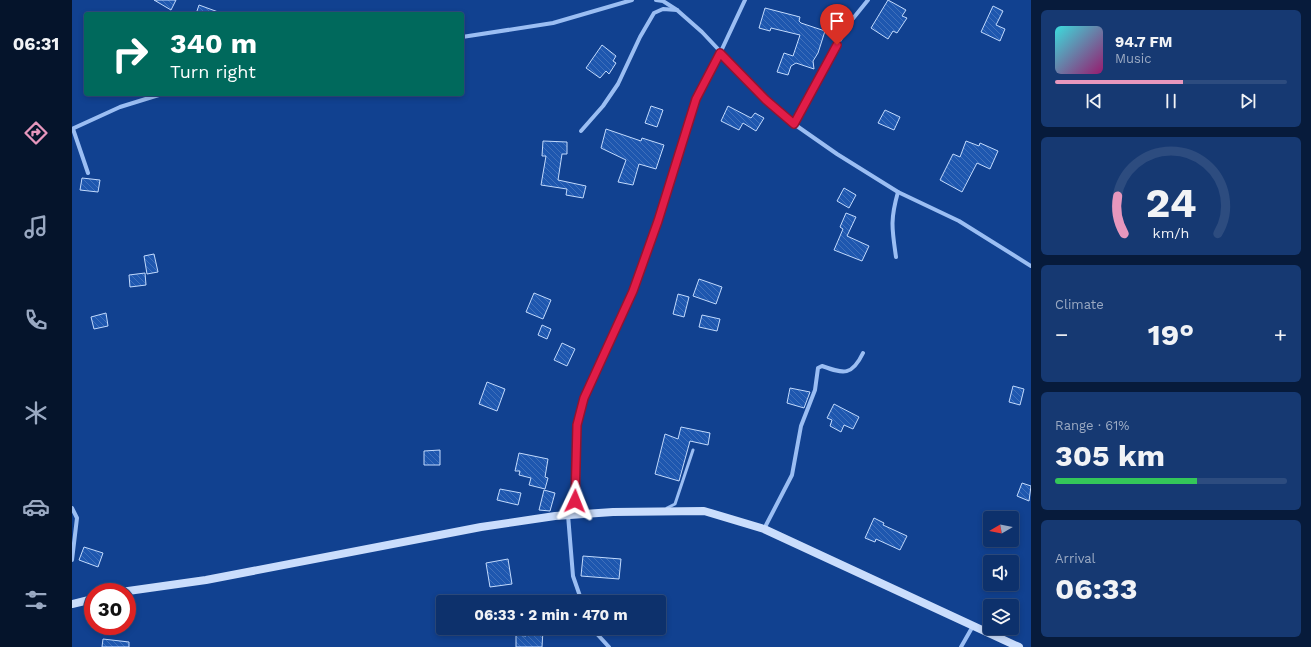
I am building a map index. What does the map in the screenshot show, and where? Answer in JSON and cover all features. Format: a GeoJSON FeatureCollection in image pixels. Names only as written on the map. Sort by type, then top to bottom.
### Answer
{"type":"FeatureCollection","features":[{"type":"Feature","properties":{"kind":"street"},"geometry":{"type":"LineString","coordinates":[[464,37],[553,23],[632,0]]}},
{"type":"Feature","properties":{"kind":"street"},"geometry":{"type":"LineString","coordinates":[[656,0],[663,1],[678,10],[702,32],[720,53],[766,100],[794,124],[837,154],[898,192],[959,221],[1031,266]]}},
{"type":"Feature","properties":{"kind":"street"},"geometry":{"type":"LineString","coordinates":[[580,595],[573,576],[571,514],[577,425],[584,398],[633,291],[658,221],[696,99],[745,0]]}},
{"type":"Feature","properties":{"kind":"street"},"geometry":{"type":"LineString","coordinates":[[794,124],[822,70],[851,21],[868,0]]}},
{"type":"Feature","properties":{"kind":"street"},"geometry":{"type":"LineString","coordinates":[[581,131],[603,106],[618,84],[640,37],[654,13],[663,9],[678,10]]}},
{"type":"Feature","properties":{"kind":"street"},"geometry":{"type":"LineString","coordinates":[[88,173],[73,129],[120,107],[156,96]]}},
{"type":"Feature","properties":{"kind":"street"},"geometry":{"type":"LineString","coordinates":[[896,257],[891,225],[892,213],[898,192]]}},
{"type":"Feature","properties":{"kind":"street"},"geometry":{"type":"LineString","coordinates":[[764,529],[792,475],[800,426],[815,390],[818,368],[822,366],[838,372],[851,369],[857,364],[863,353]]}},
{"type":"Feature","properties":{"kind":"street"},"geometry":{"type":"LineString","coordinates":[[72,508],[77,518],[72,560]]}},
{"type":"Feature","properties":{"kind":"street"},"geometry":{"type":"LineString","coordinates":[[136,590],[206,580],[481,527],[571,514],[704,511],[764,529],[1019,647]]}},
{"type":"Feature","properties":{"kind":"street"},"geometry":{"type":"LineString","coordinates":[[72,604],[84,601]]}},
{"type":"Feature","properties":{"kind":"street"},"geometry":{"type":"LineString","coordinates":[[962,647],[973,626]]}},
{"type":"Feature","properties":{"kind":"street"},"geometry":{"type":"LineString","coordinates":[[598,635],[609,647]]}},
{"type":"Feature","properties":{"kind":"lane"},"geometry":{"type":"LineString","coordinates":[[660,512],[675,504],[694,450]]}},
{"type":"Feature","properties":{"kind":"building"},"geometry":{"type":"Polygon","coordinates":[[[154,0],[176,0],[171,10],[154,0]]]}},
{"type":"Feature","properties":{"kind":"building"},"geometry":{"type":"Polygon","coordinates":[[[888,0],[906,10],[902,16],[907,18],[897,33],[893,31],[888,39],[871,28],[888,0]]]}},
{"type":"Feature","properties":{"kind":"building"},"geometry":{"type":"Polygon","coordinates":[[[199,5],[218,12],[197,12],[199,5]]]}},
{"type":"Feature","properties":{"kind":"building"},"geometry":{"type":"Polygon","coordinates":[[[993,6],[1003,11],[996,25],[1005,29],[1000,41],[981,32],[993,6]]]}},
{"type":"Feature","properties":{"kind":"building"},"geometry":{"type":"Polygon","coordinates":[[[765,8],[800,17],[799,21],[801,23],[825,31],[818,53],[813,61],[814,69],[796,63],[791,66],[788,75],[777,72],[784,53],[793,56],[800,35],[771,28],[770,31],[759,28],[765,8]]]}},
{"type":"Feature","properties":{"kind":"building"},"geometry":{"type":"Polygon","coordinates":[[[602,45],[616,56],[613,61],[616,63],[609,74],[606,71],[600,78],[586,68],[602,45]]]}},
{"type":"Feature","properties":{"kind":"building"},"geometry":{"type":"Polygon","coordinates":[[[651,106],[663,110],[657,127],[645,123],[651,106]]]}},
{"type":"Feature","properties":{"kind":"building"},"geometry":{"type":"Polygon","coordinates":[[[728,106],[751,118],[755,113],[764,118],[756,131],[743,123],[739,130],[721,121],[728,106]]]}},
{"type":"Feature","properties":{"kind":"building"},"geometry":{"type":"Polygon","coordinates":[[[885,110],[900,117],[894,130],[878,123],[885,110]]]}},
{"type":"Feature","properties":{"kind":"building"},"geometry":{"type":"Polygon","coordinates":[[[606,129],[641,141],[642,138],[664,145],[656,169],[639,164],[633,185],[618,182],[626,160],[601,148],[606,129]]]}},
{"type":"Feature","properties":{"kind":"building"},"geometry":{"type":"Polygon","coordinates":[[[543,141],[567,142],[567,154],[562,154],[558,180],[586,186],[583,198],[566,195],[567,189],[541,185],[546,156],[542,156],[543,141]]]}},
{"type":"Feature","properties":{"kind":"building"},"geometry":{"type":"Polygon","coordinates":[[[966,141],[979,146],[980,143],[998,151],[990,169],[977,163],[962,192],[940,180],[953,154],[960,157],[966,141]]]}},
{"type":"Feature","properties":{"kind":"building"},"geometry":{"type":"Polygon","coordinates":[[[82,178],[100,180],[98,192],[80,190],[82,178]]]}},
{"type":"Feature","properties":{"kind":"building"},"geometry":{"type":"Polygon","coordinates":[[[844,188],[856,195],[849,208],[837,201],[844,188]]]}},
{"type":"Feature","properties":{"kind":"building"},"geometry":{"type":"Polygon","coordinates":[[[846,213],[856,217],[847,236],[869,246],[862,261],[834,250],[843,229],[840,227],[846,213]]]}},
{"type":"Feature","properties":{"kind":"building"},"geometry":{"type":"Polygon","coordinates":[[[154,254],[158,272],[147,274],[144,256],[154,254]]]}},
{"type":"Feature","properties":{"kind":"building"},"geometry":{"type":"Polygon","coordinates":[[[145,273],[146,285],[130,287],[129,275],[145,273]]]}},
{"type":"Feature","properties":{"kind":"building"},"geometry":{"type":"Polygon","coordinates":[[[699,279],[722,287],[716,304],[693,296],[699,279]]]}},
{"type":"Feature","properties":{"kind":"building"},"geometry":{"type":"Polygon","coordinates":[[[534,293],[551,300],[543,319],[526,312],[534,293]]]}},
{"type":"Feature","properties":{"kind":"building"},"geometry":{"type":"Polygon","coordinates":[[[678,294],[689,297],[684,317],[673,314],[678,294]]]}},
{"type":"Feature","properties":{"kind":"building"},"geometry":{"type":"Polygon","coordinates":[[[106,313],[108,326],[94,329],[91,317],[106,313]]]}},
{"type":"Feature","properties":{"kind":"building"},"geometry":{"type":"Polygon","coordinates":[[[702,315],[720,319],[717,331],[699,327],[702,315]]]}},
{"type":"Feature","properties":{"kind":"building"},"geometry":{"type":"Polygon","coordinates":[[[542,325],[551,329],[547,339],[538,335],[542,325]]]}},
{"type":"Feature","properties":{"kind":"building"},"geometry":{"type":"Polygon","coordinates":[[[562,343],[575,349],[567,366],[554,360],[562,343]]]}},
{"type":"Feature","properties":{"kind":"building"},"geometry":{"type":"Polygon","coordinates":[[[487,382],[505,389],[497,411],[479,404],[487,382]]]}},
{"type":"Feature","properties":{"kind":"building"},"geometry":{"type":"Polygon","coordinates":[[[1013,386],[1024,389],[1020,405],[1009,402],[1013,386]]]}},
{"type":"Feature","properties":{"kind":"building"},"geometry":{"type":"Polygon","coordinates":[[[790,388],[810,392],[804,408],[787,403],[790,388]]]}},
{"type":"Feature","properties":{"kind":"building"},"geometry":{"type":"Polygon","coordinates":[[[834,404],[859,417],[853,429],[844,425],[841,432],[830,426],[832,420],[827,418],[834,404]]]}},
{"type":"Feature","properties":{"kind":"building"},"geometry":{"type":"Polygon","coordinates":[[[681,427],[710,433],[708,445],[690,441],[679,481],[655,474],[665,434],[678,439],[681,427]]]}},
{"type":"Feature","properties":{"kind":"building"},"geometry":{"type":"Polygon","coordinates":[[[440,450],[440,465],[424,465],[424,451],[440,450]]]}},
{"type":"Feature","properties":{"kind":"building"},"geometry":{"type":"Polygon","coordinates":[[[519,453],[548,459],[545,477],[548,478],[545,489],[529,485],[531,478],[519,475],[520,471],[515,471],[519,453]]]}},
{"type":"Feature","properties":{"kind":"building"},"geometry":{"type":"Polygon","coordinates":[[[1022,483],[1031,486],[1029,501],[1017,496],[1022,483]]]}},
{"type":"Feature","properties":{"kind":"building"},"geometry":{"type":"Polygon","coordinates":[[[500,489],[521,493],[518,505],[497,500],[500,489]]]}},
{"type":"Feature","properties":{"kind":"building"},"geometry":{"type":"Polygon","coordinates":[[[544,490],[555,493],[550,511],[539,510],[544,490]]]}},
{"type":"Feature","properties":{"kind":"building"},"geometry":{"type":"Polygon","coordinates":[[[874,518],[884,523],[883,525],[907,536],[900,550],[876,539],[875,542],[865,538],[874,518]]]}},
{"type":"Feature","properties":{"kind":"building"},"geometry":{"type":"Polygon","coordinates":[[[84,547],[103,553],[98,567],[79,560],[84,547]]]}},
{"type":"Feature","properties":{"kind":"building"},"geometry":{"type":"Polygon","coordinates":[[[583,556],[621,559],[619,579],[581,576],[583,556]]]}},
{"type":"Feature","properties":{"kind":"building"},"geometry":{"type":"Polygon","coordinates":[[[508,559],[512,584],[490,587],[486,563],[508,559]]]}},
{"type":"Feature","properties":{"kind":"building"},"geometry":{"type":"Polygon","coordinates":[[[516,635],[543,635],[542,647],[516,647],[516,635]]]}},
{"type":"Feature","properties":{"kind":"building"},"geometry":{"type":"Polygon","coordinates":[[[103,639],[129,642],[129,647],[102,647],[103,639]]]}},
{"type":"Feature","properties":{"kind":"route"},"geometry":{"type":"LineString","coordinates":[[575,501],[577,425],[584,398],[633,291],[646,251],[658,221],[696,99],[708,79],[720,53],[766,100],[794,124],[822,70],[837,45]]}}]}
